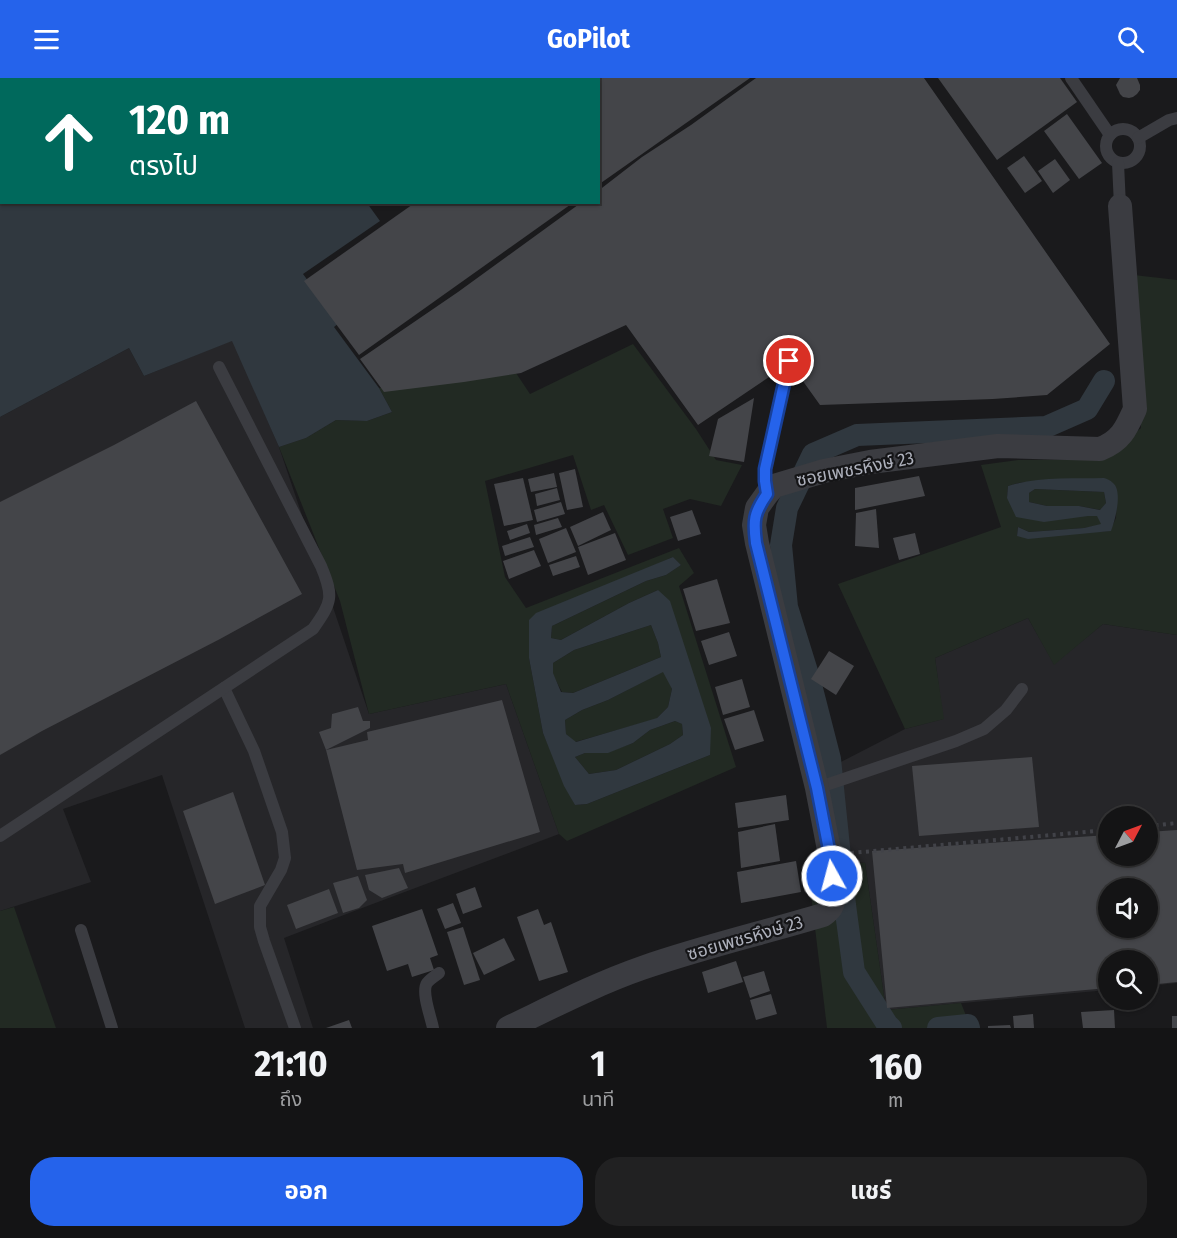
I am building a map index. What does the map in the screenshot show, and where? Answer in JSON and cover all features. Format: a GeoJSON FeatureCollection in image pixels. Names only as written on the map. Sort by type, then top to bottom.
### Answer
{"type":"FeatureCollection","features":[{"type":"Feature","properties":{"kind":"street","name":"ซอยเพชรหึงษ์ 23"},"geometry":{"type":"LineString","coordinates":[[508,1028],[596,986],[642,968],[824,915],[830,910],[833,904],[830,855],[817,788],[756,543],[754,525],[757,508],[774,486],[824,471],[870,462],[998,446],[1100,449],[1113,443],[1125,431],[1134,409],[1120,206]]}},
{"type":"Feature","properties":{"kind":"lane"},"geometry":{"type":"LineString","coordinates":[[1071,78],[1110,135]]}},
{"type":"Feature","properties":{"kind":"lane"},"geometry":{"type":"LineString","coordinates":[[1138,138],[1169,120],[1177,118]]}},
{"type":"Feature","properties":{"kind":"lane"},"geometry":{"type":"LineString","coordinates":[[1119,129],[1130,131],[1138,138],[1140,144],[1138,155],[1130,162],[1118,163],[1113,160],[1107,151],[1107,140],[1110,135],[1119,129]]}},
{"type":"Feature","properties":{"kind":"lane"},"geometry":{"type":"LineString","coordinates":[[1118,163],[1120,206]]}},
{"type":"Feature","properties":{"kind":"lane"},"geometry":{"type":"LineString","coordinates":[[767,494],[765,469],[789,361]]}},
{"type":"Feature","properties":{"kind":"lane"},"geometry":{"type":"LineString","coordinates":[[0,836],[313,629],[325,611],[329,599],[328,584],[321,566],[219,367]]}},
{"type":"Feature","properties":{"kind":"lane"},"geometry":{"type":"LineString","coordinates":[[224,688],[254,751],[282,832],[285,858],[281,870],[260,906],[260,927],[295,1028]]}},
{"type":"Feature","properties":{"kind":"lane"},"geometry":{"type":"LineString","coordinates":[[817,788],[956,741],[984,729],[1006,710],[1022,689]]}},
{"type":"Feature","properties":{"kind":"lane"},"geometry":{"type":"LineString","coordinates":[[81,930],[112,1028]]}},
{"type":"Feature","properties":{"kind":"lane"},"geometry":{"type":"LineString","coordinates":[[433,1028],[425,988],[426,984],[439,973]]}},
{"type":"Feature","properties":{"kind":"path"},"geometry":{"type":"LineString","coordinates":[[1158,825],[1177,823]]}},
{"type":"Feature","properties":{"kind":"path"},"geometry":{"type":"LineString","coordinates":[[830,855],[1098,831]]}},
{"type":"Feature","properties":{"kind":"shaded area"},"geometry":{"type":"Polygon","coordinates":[[[0,204],[368,204],[380,221],[303,274],[339,323],[334,327],[379,388],[392,412],[367,421],[336,420],[306,438],[279,447],[232,341],[144,376],[129,348],[0,417],[0,204]]]}},
{"type":"Feature","properties":{"kind":"shaded area"},"geometry":{"type":"Polygon","coordinates":[[[1134,275],[1177,280],[1177,635],[1103,624],[1054,665],[1028,618],[935,658],[944,719],[905,729],[838,584],[1001,527],[981,465],[1018,460],[1104,459],[1141,428],[1134,275]],[[1047,480],[1008,486],[1007,498],[1088,516],[1098,516],[1102,525],[1029,532],[1018,527],[1017,536],[1110,531],[1116,518],[1117,490],[1047,480]]]}},
{"type":"Feature","properties":{"kind":"shaded area"},"geometry":{"type":"Polygon","coordinates":[[[233,340],[279,447],[369,714],[506,684],[559,834],[284,938],[313,1028],[245,1028],[162,775],[63,809],[91,882],[0,911],[0,417],[129,348],[144,376],[233,340]]]}},
{"type":"Feature","properties":{"kind":"shaded area"},"geometry":{"type":"Polygon","coordinates":[[[633,344],[716,460],[742,465],[721,506],[690,499],[663,509],[673,538],[628,555],[604,505],[591,510],[573,455],[485,481],[505,577],[526,608],[679,548],[694,573],[679,586],[736,767],[567,841],[559,834],[506,684],[369,714],[340,601],[279,447],[306,438],[336,420],[367,421],[392,412],[379,388],[516,373],[530,394],[633,344]],[[673,557],[529,621],[529,658],[543,733],[575,805],[587,804],[710,755],[658,590],[561,640],[551,638],[552,626],[646,581],[666,575],[681,565],[673,557]]]}},
{"type":"Feature","properties":{"kind":"shaded area"},"geometry":{"type":"Polygon","coordinates":[[[1104,478],[1116,487],[1118,499],[1111,531],[1028,539],[1017,536],[1018,527],[1029,532],[1084,528],[1101,524],[1097,516],[1044,522],[1016,517],[1007,498],[1008,486],[1043,479],[1104,478]],[[1035,489],[1029,493],[1029,502],[1047,506],[1079,506],[1100,510],[1106,503],[1104,492],[1035,489]]]}},
{"type":"Feature","properties":{"kind":"shaded area"},"geometry":{"type":"Polygon","coordinates":[[[1035,489],[1104,492],[1106,503],[1101,510],[1079,506],[1047,506],[1029,502],[1029,493],[1035,489]]]}},
{"type":"Feature","properties":{"kind":"shaded area"},"geometry":{"type":"Polygon","coordinates":[[[673,557],[681,565],[666,575],[646,581],[552,626],[551,638],[561,640],[658,590],[670,601],[711,728],[710,755],[587,804],[575,805],[564,786],[543,733],[529,658],[529,620],[536,613],[673,557]],[[651,625],[574,650],[553,663],[553,673],[561,692],[573,693],[661,657],[651,625]],[[663,672],[608,700],[582,710],[565,720],[566,734],[576,742],[657,718],[668,707],[672,689],[663,672]],[[675,721],[650,730],[633,743],[608,753],[585,753],[575,757],[589,774],[616,770],[670,744],[683,735],[682,724],[675,721]]]}},
{"type":"Feature","properties":{"kind":"shaded area"},"geometry":{"type":"Polygon","coordinates":[[[1028,618],[1054,664],[1103,624],[1177,635],[1177,983],[1158,985],[1158,950],[1098,950],[1098,991],[886,1010],[865,863],[850,862],[837,764],[905,729],[943,719],[935,658],[1028,618]]]}},
{"type":"Feature","properties":{"kind":"shaded area"},"geometry":{"type":"Polygon","coordinates":[[[651,625],[661,657],[573,693],[562,692],[552,673],[553,663],[574,650],[651,625]]]}},
{"type":"Feature","properties":{"kind":"shaded area"},"geometry":{"type":"Polygon","coordinates":[[[664,671],[672,689],[668,707],[656,719],[575,742],[566,734],[565,720],[664,671]]]}},
{"type":"Feature","properties":{"kind":"shaded area"},"geometry":{"type":"Polygon","coordinates":[[[675,721],[682,724],[683,735],[670,744],[616,770],[589,774],[575,757],[585,753],[608,752],[633,743],[650,730],[675,721]]]}},
{"type":"Feature","properties":{"kind":"shaded area"},"geometry":{"type":"Polygon","coordinates":[[[807,861],[865,863],[886,1010],[961,1003],[971,1028],[827,1028],[807,861]]]}},
{"type":"Feature","properties":{"kind":"shaded area"},"geometry":{"type":"Polygon","coordinates":[[[14,907],[56,1028],[0,1028],[0,911],[14,907]]]}},
{"type":"Feature","properties":{"kind":"building"},"geometry":{"type":"Polygon","coordinates":[[[600,78],[750,78],[600,184],[600,78]]]}},
{"type":"Feature","properties":{"kind":"building"},"geometry":{"type":"Polygon","coordinates":[[[756,78],[924,78],[1110,344],[1047,395],[993,399],[820,405],[790,363],[698,425],[626,325],[521,373],[384,392],[360,359],[458,292],[579,204],[600,204],[600,189],[642,157],[756,78]]]}},
{"type":"Feature","properties":{"kind":"building"},"geometry":{"type":"Polygon","coordinates":[[[938,78],[1060,78],[1077,102],[997,160],[938,78]]]}},
{"type":"Feature","properties":{"kind":"building"},"geometry":{"type":"Polygon","coordinates":[[[1120,78],[1137,78],[1140,90],[1137,94],[1129,98],[1123,97],[1116,85],[1120,78]]]}},
{"type":"Feature","properties":{"kind":"building"},"geometry":{"type":"Polygon","coordinates":[[[1067,114],[1102,163],[1079,179],[1044,131],[1067,114]]]}},
{"type":"Feature","properties":{"kind":"building"},"geometry":{"type":"Polygon","coordinates":[[[1024,156],[1042,181],[1025,193],[1007,168],[1024,156]]]}},
{"type":"Feature","properties":{"kind":"building"},"geometry":{"type":"Polygon","coordinates":[[[1055,159],[1070,180],[1053,193],[1038,171],[1055,159]]]}},
{"type":"Feature","properties":{"kind":"building"},"geometry":{"type":"Polygon","coordinates":[[[413,204],[571,204],[359,355],[304,281],[413,204]]]}},
{"type":"Feature","properties":{"kind":"building"},"geometry":{"type":"Polygon","coordinates":[[[754,398],[744,462],[709,456],[718,419],[754,398]]]}},
{"type":"Feature","properties":{"kind":"building"},"geometry":{"type":"Polygon","coordinates":[[[196,401],[302,594],[0,755],[0,502],[196,401]]]}},
{"type":"Feature","properties":{"kind":"building"},"geometry":{"type":"Polygon","coordinates":[[[575,469],[583,507],[567,510],[559,473],[575,469]]]}},
{"type":"Feature","properties":{"kind":"building"},"geometry":{"type":"Polygon","coordinates":[[[554,473],[557,487],[531,492],[528,479],[554,473]]]}},
{"type":"Feature","properties":{"kind":"building"},"geometry":{"type":"Polygon","coordinates":[[[919,476],[925,496],[855,510],[855,488],[919,476]]]}},
{"type":"Feature","properties":{"kind":"building"},"geometry":{"type":"Polygon","coordinates":[[[523,478],[533,520],[504,526],[494,484],[523,478]]]}},
{"type":"Feature","properties":{"kind":"building"},"geometry":{"type":"Polygon","coordinates":[[[557,488],[560,500],[537,506],[535,494],[557,488]]]}},
{"type":"Feature","properties":{"kind":"building"},"geometry":{"type":"Polygon","coordinates":[[[561,502],[565,514],[537,522],[534,510],[561,502]]]}},
{"type":"Feature","properties":{"kind":"building"},"geometry":{"type":"Polygon","coordinates":[[[876,509],[879,548],[855,546],[856,513],[876,509]]]}},
{"type":"Feature","properties":{"kind":"building"},"geometry":{"type":"Polygon","coordinates":[[[692,510],[701,534],[678,541],[670,517],[692,510]]]}},
{"type":"Feature","properties":{"kind":"building"},"geometry":{"type":"Polygon","coordinates":[[[603,512],[611,530],[578,546],[570,527],[603,512]]]}},
{"type":"Feature","properties":{"kind":"building"},"geometry":{"type":"Polygon","coordinates":[[[558,518],[562,527],[536,535],[534,525],[558,518]]]}},
{"type":"Feature","properties":{"kind":"building"},"geometry":{"type":"Polygon","coordinates":[[[527,524],[530,533],[510,540],[507,531],[527,524]]]}},
{"type":"Feature","properties":{"kind":"building"},"geometry":{"type":"Polygon","coordinates":[[[566,528],[576,552],[548,563],[539,539],[566,528]]]}},
{"type":"Feature","properties":{"kind":"building"},"geometry":{"type":"Polygon","coordinates":[[[615,533],[626,560],[588,575],[578,547],[615,533]]]}},
{"type":"Feature","properties":{"kind":"building"},"geometry":{"type":"Polygon","coordinates":[[[915,533],[920,554],[899,560],[893,538],[915,533]]]}},
{"type":"Feature","properties":{"kind":"building"},"geometry":{"type":"Polygon","coordinates":[[[530,537],[534,547],[505,556],[502,546],[530,537]]]}},
{"type":"Feature","properties":{"kind":"building"},"geometry":{"type":"Polygon","coordinates":[[[534,550],[541,566],[509,579],[503,561],[534,550]]]}},
{"type":"Feature","properties":{"kind":"building"},"geometry":{"type":"Polygon","coordinates":[[[576,556],[580,567],[553,576],[549,565],[576,556]]]}},
{"type":"Feature","properties":{"kind":"building"},"geometry":{"type":"Polygon","coordinates":[[[717,579],[730,623],[696,631],[683,589],[717,579]]]}},
{"type":"Feature","properties":{"kind":"building"},"geometry":{"type":"Polygon","coordinates":[[[729,632],[737,656],[709,665],[701,641],[729,632]]]}},
{"type":"Feature","properties":{"kind":"building"},"geometry":{"type":"Polygon","coordinates":[[[829,651],[854,666],[836,695],[811,679],[829,651]]]}},
{"type":"Feature","properties":{"kind":"building"},"geometry":{"type":"Polygon","coordinates":[[[742,679],[750,707],[723,715],[715,687],[742,679]]]}},
{"type":"Feature","properties":{"kind":"building"},"geometry":{"type":"Polygon","coordinates":[[[502,700],[540,832],[405,873],[403,864],[357,870],[326,750],[368,740],[367,732],[502,700]]]}},
{"type":"Feature","properties":{"kind":"building"},"geometry":{"type":"Polygon","coordinates":[[[358,707],[363,721],[370,721],[370,728],[326,750],[319,732],[331,728],[332,714],[358,707]]]}},
{"type":"Feature","properties":{"kind":"building"},"geometry":{"type":"Polygon","coordinates":[[[754,710],[764,741],[735,750],[724,719],[754,710]]]}},
{"type":"Feature","properties":{"kind":"building"},"geometry":{"type":"Polygon","coordinates":[[[1032,757],[1039,827],[919,836],[912,766],[1032,757]]]}},
{"type":"Feature","properties":{"kind":"building"},"geometry":{"type":"Polygon","coordinates":[[[233,792],[265,885],[215,904],[183,811],[233,792]]]}},
{"type":"Feature","properties":{"kind":"building"},"geometry":{"type":"Polygon","coordinates":[[[786,795],[789,820],[738,828],[735,803],[786,795]]]}},
{"type":"Feature","properties":{"kind":"building"},"geometry":{"type":"Polygon","coordinates":[[[775,824],[780,861],[741,868],[738,832],[775,824]]]}},
{"type":"Feature","properties":{"kind":"building"},"geometry":{"type":"Polygon","coordinates":[[[1177,830],[1177,982],[1158,984],[1158,950],[1098,950],[1098,989],[887,1008],[872,851],[1098,836],[1098,866],[1158,866],[1158,831],[1177,830]]]}},
{"type":"Feature","properties":{"kind":"building"},"geometry":{"type":"Polygon","coordinates":[[[796,861],[801,892],[741,903],[737,872],[796,861]]]}},
{"type":"Feature","properties":{"kind":"building"},"geometry":{"type":"Polygon","coordinates":[[[399,868],[408,888],[382,898],[369,890],[365,875],[399,868]]]}},
{"type":"Feature","properties":{"kind":"building"},"geometry":{"type":"Polygon","coordinates":[[[358,876],[367,900],[359,908],[343,913],[333,883],[358,876]]]}},
{"type":"Feature","properties":{"kind":"building"},"geometry":{"type":"Polygon","coordinates":[[[475,887],[482,907],[463,914],[456,894],[475,887]]]}},
{"type":"Feature","properties":{"kind":"building"},"geometry":{"type":"Polygon","coordinates":[[[329,889],[338,913],[296,929],[287,905],[329,889]]]}},
{"type":"Feature","properties":{"kind":"building"},"geometry":{"type":"Polygon","coordinates":[[[453,903],[461,923],[445,929],[437,909],[453,903]]]}},
{"type":"Feature","properties":{"kind":"building"},"geometry":{"type":"Polygon","coordinates":[[[422,909],[438,955],[430,958],[434,970],[412,977],[408,964],[387,971],[372,926],[422,909]]]}},
{"type":"Feature","properties":{"kind":"building"},"geometry":{"type":"Polygon","coordinates":[[[538,909],[544,925],[551,922],[568,972],[539,981],[517,917],[538,909]]]}},
{"type":"Feature","properties":{"kind":"building"},"geometry":{"type":"Polygon","coordinates":[[[463,927],[480,980],[464,985],[447,932],[463,927]]]}},
{"type":"Feature","properties":{"kind":"building"},"geometry":{"type":"Polygon","coordinates":[[[504,938],[515,960],[484,975],[473,953],[504,938]]]}},
{"type":"Feature","properties":{"kind":"building"},"geometry":{"type":"Polygon","coordinates":[[[736,961],[743,982],[708,993],[702,972],[736,961]]]}},
{"type":"Feature","properties":{"kind":"building"},"geometry":{"type":"Polygon","coordinates":[[[764,971],[770,991],[750,998],[743,977],[764,971]]]}},
{"type":"Feature","properties":{"kind":"building"},"geometry":{"type":"Polygon","coordinates":[[[771,994],[777,1014],[756,1020],[750,1000],[771,994]]]}},
{"type":"Feature","properties":{"kind":"building"},"geometry":{"type":"Polygon","coordinates":[[[1114,1010],[1115,1028],[1083,1028],[1081,1012],[1114,1010]]]}},
{"type":"Feature","properties":{"kind":"building"},"geometry":{"type":"Polygon","coordinates":[[[1033,1014],[1034,1028],[1014,1028],[1013,1016],[1033,1014]]]}},
{"type":"Feature","properties":{"kind":"building"},"geometry":{"type":"Polygon","coordinates":[[[1172,1016],[1177,1016],[1177,1028],[1172,1028],[1172,1016]]]}},
{"type":"Feature","properties":{"kind":"building"},"geometry":{"type":"Polygon","coordinates":[[[349,1020],[352,1028],[326,1028],[349,1020]]]}},
{"type":"Feature","properties":{"kind":"building"},"geometry":{"type":"Polygon","coordinates":[[[1010,1025],[1011,1028],[988,1028],[988,1026],[1010,1025]]]}},
{"type":"Feature","properties":{"kind":"waterway"},"geometry":{"type":"LineString","coordinates":[[891,1028],[854,972],[830,759],[810,681],[787,607],[781,545],[787,508],[813,454],[857,435],[1046,427],[1087,409],[1104,381]]}},
{"type":"Feature","properties":{"kind":"waterway"},"geometry":{"type":"LineString","coordinates":[[938,1028],[968,1025],[969,1028]]}},
{"type":"Feature","properties":{"kind":"route"},"geometry":{"type":"LineString","coordinates":[[789,361],[765,469],[767,494],[757,508],[754,525],[756,543],[817,788],[832,876]]}}]}
